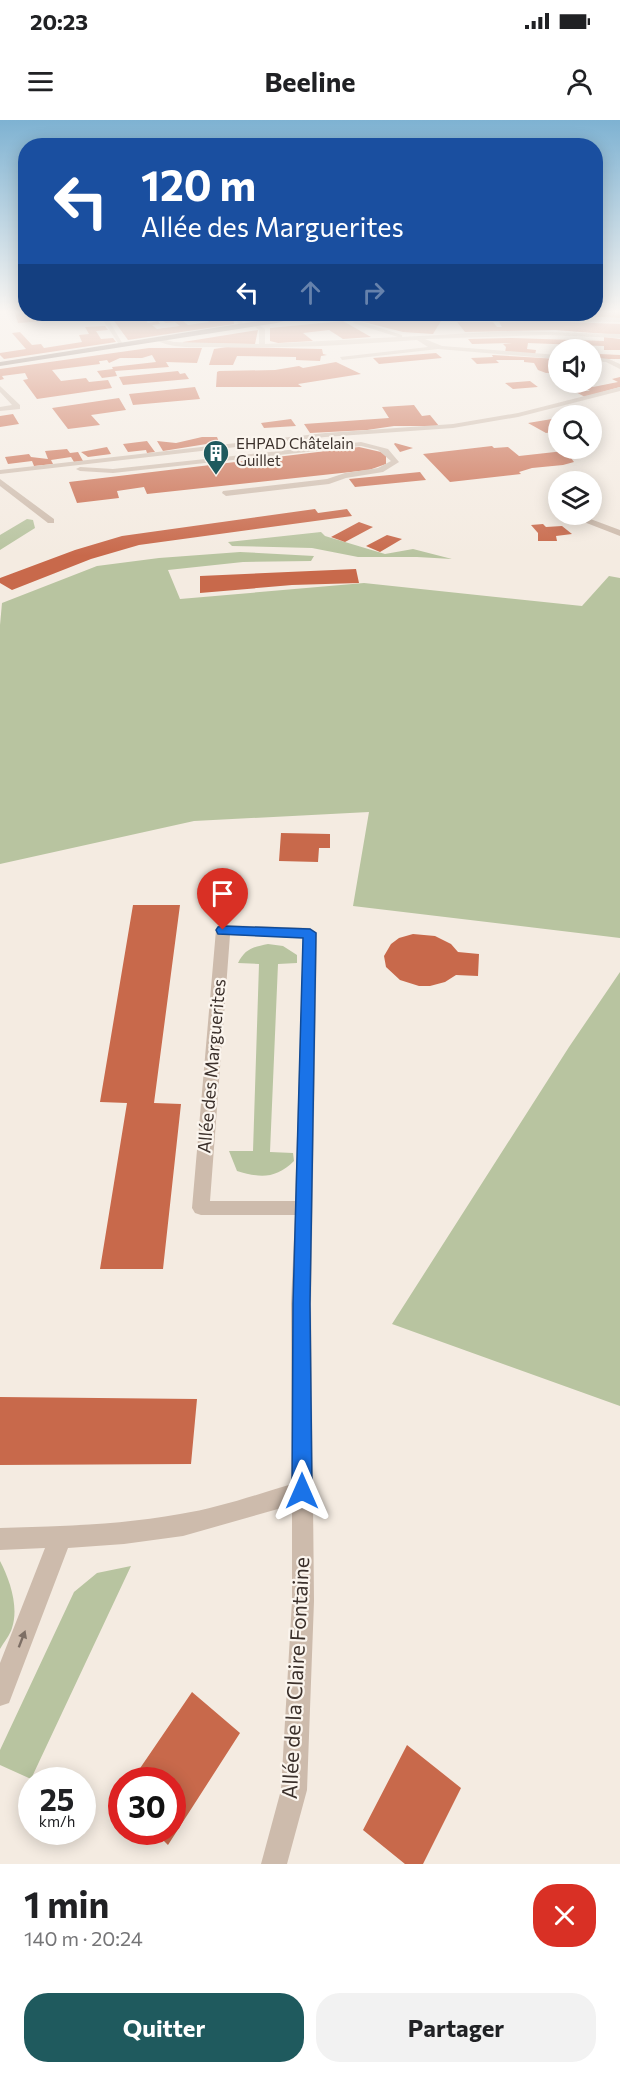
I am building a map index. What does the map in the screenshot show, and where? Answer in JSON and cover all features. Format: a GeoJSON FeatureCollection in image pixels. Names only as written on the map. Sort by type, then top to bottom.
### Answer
{"type":"FeatureCollection","features":[{"type":"Feature","properties":{"kind":"street"},"geometry":{"type":"LineString","coordinates":[[0,409],[17,407],[5,393]]}},
{"type":"Feature","properties":{"kind":"street"},"geometry":{"type":"LineString","coordinates":[[0,472],[325,435],[453,426],[518,416],[605,393]]}},
{"type":"Feature","properties":{"kind":"street"},"geometry":{"type":"LineString","coordinates":[[577,402],[614,401]]}},
{"type":"Feature","properties":{"kind":"street"},"geometry":{"type":"LineString","coordinates":[[65,465],[88,470],[113,471],[361,444],[377,447],[389,453],[395,462],[385,469],[336,477],[329,482],[226,493]]}},
{"type":"Feature","properties":{"kind":"street"},"geometry":{"type":"LineString","coordinates":[[0,482],[51,521]]}},
{"type":"Feature","properties":{"kind":"street"},"geometry":{"type":"LineString","coordinates":[[598,525],[620,533]]}},
{"type":"Feature","properties":{"kind":"street","name":"Allée des Marguerites"},"geometry":{"type":"LineString","coordinates":[[302,1491],[304,1208],[310,933],[223,930],[201,1208],[304,1208]]}},
{"type":"Feature","properties":{"kind":"street"},"geometry":{"type":"LineString","coordinates":[[0,1539],[61,1537],[165,1528],[227,1514],[302,1491]]}},
{"type":"Feature","properties":{"kind":"street","name":"Allée de la Claire Fontaine"},"geometry":{"type":"LineString","coordinates":[[274,1864],[294,1790],[303,1601],[302,1491]]}},
{"type":"Feature","properties":{"kind":"street"},"geometry":{"type":"LineString","coordinates":[[0,1694],[61,1537]]}},
{"type":"Feature","properties":{"kind":"green space"},"geometry":{"type":"Polygon","coordinates":[[[27,519],[33,520],[35,528],[0,550],[0,535],[27,519]]]}},
{"type":"Feature","properties":{"kind":"green space"},"geometry":{"type":"Polygon","coordinates":[[[321,532],[325,536],[385,554],[413,549],[452,559],[358,557],[312,548],[232,546],[228,542],[321,532]]]}},
{"type":"Feature","properties":{"kind":"green space"},"geometry":{"type":"Polygon","coordinates":[[[240,552],[314,556],[311,561],[243,562],[168,570],[180,599],[364,583],[582,606],[609,576],[620,578],[620,938],[353,906],[369,812],[194,821],[0,864],[0,625],[2,603],[97,566],[159,558],[240,552]]]}},
{"type":"Feature","properties":{"kind":"green space"},"geometry":{"type":"Polygon","coordinates":[[[268,944],[283,946],[297,955],[297,963],[278,964],[270,1152],[293,1153],[294,1161],[281,1171],[260,1176],[237,1171],[229,1151],[253,1151],[259,964],[238,963],[250,949],[268,944]]]}},
{"type":"Feature","properties":{"kind":"green space"},"geometry":{"type":"Polygon","coordinates":[[[620,972],[620,1406],[392,1324],[569,1047],[620,972]]]}},
{"type":"Feature","properties":{"kind":"green space"},"geometry":{"type":"Polygon","coordinates":[[[0,1561],[10,1585],[14,1603],[14,1620],[11,1631],[0,1649],[0,1561]]]}},
{"type":"Feature","properties":{"kind":"green space"},"geometry":{"type":"Polygon","coordinates":[[[131,1566],[37,1767],[18,1767],[18,1773],[0,1765],[0,1750],[74,1592],[97,1573],[131,1566]]]}},
{"type":"Feature","properties":{"kind":"building"},"geometry":{"type":"Polygon","coordinates":[[[33,393],[75,393],[37,399],[33,393]]]}},
{"type":"Feature","properties":{"kind":"building"},"geometry":{"type":"Polygon","coordinates":[[[198,393],[200,399],[133,405],[129,394],[198,393]]]}},
{"type":"Feature","properties":{"kind":"building"},"geometry":{"type":"Polygon","coordinates":[[[578,393],[598,393],[585,397],[578,393]]]}},
{"type":"Feature","properties":{"kind":"building"},"geometry":{"type":"Polygon","coordinates":[[[119,398],[126,410],[91,415],[100,425],[68,429],[52,408],[119,398]]]}},
{"type":"Feature","properties":{"kind":"building"},"geometry":{"type":"Polygon","coordinates":[[[414,405],[422,416],[430,415],[439,426],[394,426],[310,433],[304,424],[389,418],[382,407],[414,405]]]}},
{"type":"Feature","properties":{"kind":"building"},"geometry":{"type":"Polygon","coordinates":[[[13,414],[19,424],[0,427],[0,416],[13,414]]]}},
{"type":"Feature","properties":{"kind":"building"},"geometry":{"type":"Polygon","coordinates":[[[291,419],[296,426],[264,428],[261,423],[291,419]]]}},
{"type":"Feature","properties":{"kind":"building"},"geometry":{"type":"Polygon","coordinates":[[[548,420],[548,433],[546,433],[528,423],[548,420]]]}},
{"type":"Feature","properties":{"kind":"building"},"geometry":{"type":"Polygon","coordinates":[[[202,437],[217,437],[219,442],[163,451],[157,441],[176,443],[202,437]]]}},
{"type":"Feature","properties":{"kind":"building"},"geometry":{"type":"Polygon","coordinates":[[[147,441],[155,452],[147,453],[146,450],[128,452],[123,444],[147,441]]]}},
{"type":"Feature","properties":{"kind":"building"},"geometry":{"type":"Polygon","coordinates":[[[395,443],[413,448],[400,452],[395,443]]]}},
{"type":"Feature","properties":{"kind":"building"},"geometry":{"type":"Polygon","coordinates":[[[492,446],[494,448],[508,447],[519,456],[548,453],[548,459],[572,459],[574,462],[532,468],[519,472],[521,474],[450,482],[423,454],[492,446]]]}},
{"type":"Feature","properties":{"kind":"building"},"geometry":{"type":"Polygon","coordinates":[[[107,447],[111,454],[88,457],[81,452],[107,447]]]}},
{"type":"Feature","properties":{"kind":"building","name":"EHPAD Châtelain Guillet"},"geometry":{"type":"Polygon","coordinates":[[[359,447],[386,455],[386,464],[369,470],[147,494],[144,487],[117,491],[119,498],[77,503],[69,482],[359,447]]]}},
{"type":"Feature","properties":{"kind":"building"},"geometry":{"type":"Polygon","coordinates":[[[67,449],[70,453],[78,452],[83,461],[74,462],[71,457],[51,460],[53,464],[34,466],[32,461],[8,464],[5,457],[29,454],[31,457],[48,459],[45,451],[67,449]]]}},
{"type":"Feature","properties":{"kind":"building"},"geometry":{"type":"Polygon","coordinates":[[[420,472],[426,480],[355,487],[349,479],[420,472]]]}},
{"type":"Feature","properties":{"kind":"building"},"geometry":{"type":"Polygon","coordinates":[[[315,509],[318,513],[347,509],[352,516],[139,545],[91,559],[12,590],[0,583],[0,578],[75,550],[122,536],[315,509]]]}},
{"type":"Feature","properties":{"kind":"building"},"geometry":{"type":"Polygon","coordinates":[[[359,522],[373,527],[345,542],[331,537],[359,522]]]}},
{"type":"Feature","properties":{"kind":"building"},"geometry":{"type":"Polygon","coordinates":[[[543,524],[546,527],[562,526],[572,534],[556,536],[557,541],[538,541],[538,533],[531,525],[543,524]]]}},
{"type":"Feature","properties":{"kind":"building"},"geometry":{"type":"Polygon","coordinates":[[[387,535],[402,539],[380,552],[366,546],[387,535]]]}},
{"type":"Feature","properties":{"kind":"building"},"geometry":{"type":"Polygon","coordinates":[[[356,569],[359,583],[292,585],[200,593],[200,576],[356,569]]]}},
{"type":"Feature","properties":{"kind":"building"},"geometry":{"type":"Polygon","coordinates":[[[281,833],[330,834],[330,848],[319,848],[318,862],[279,861],[281,833]]]}},
{"type":"Feature","properties":{"kind":"building"},"geometry":{"type":"Polygon","coordinates":[[[133,905],[180,905],[154,1103],[181,1104],[163,1269],[100,1269],[127,1103],[100,1102],[133,905]]]}},
{"type":"Feature","properties":{"kind":"building"},"geometry":{"type":"Polygon","coordinates":[[[413,934],[435,936],[451,944],[458,952],[479,954],[478,976],[456,975],[445,982],[430,986],[419,986],[400,980],[386,967],[384,956],[391,944],[399,938],[413,934]]]}},
{"type":"Feature","properties":{"kind":"building"},"geometry":{"type":"Polygon","coordinates":[[[0,1397],[197,1399],[191,1464],[0,1465],[0,1397]]]}},
{"type":"Feature","properties":{"kind":"building"},"geometry":{"type":"Polygon","coordinates":[[[192,1692],[240,1733],[186,1817],[186,1767],[141,1767],[192,1692]]]}},
{"type":"Feature","properties":{"kind":"building"},"geometry":{"type":"Polygon","coordinates":[[[407,1745],[461,1788],[423,1864],[405,1864],[363,1830],[407,1745]]]}},
{"type":"Feature","properties":{"kind":"place","name":"EHPAD Châtelain Guillet"},"geometry":{"type":"Point","coordinates":[216,476]}},
{"type":"Feature","properties":{"kind":"route"},"geometry":{"type":"LineString","coordinates":[[223,930],[310,933],[302,1304],[302,1491]]}}]}
